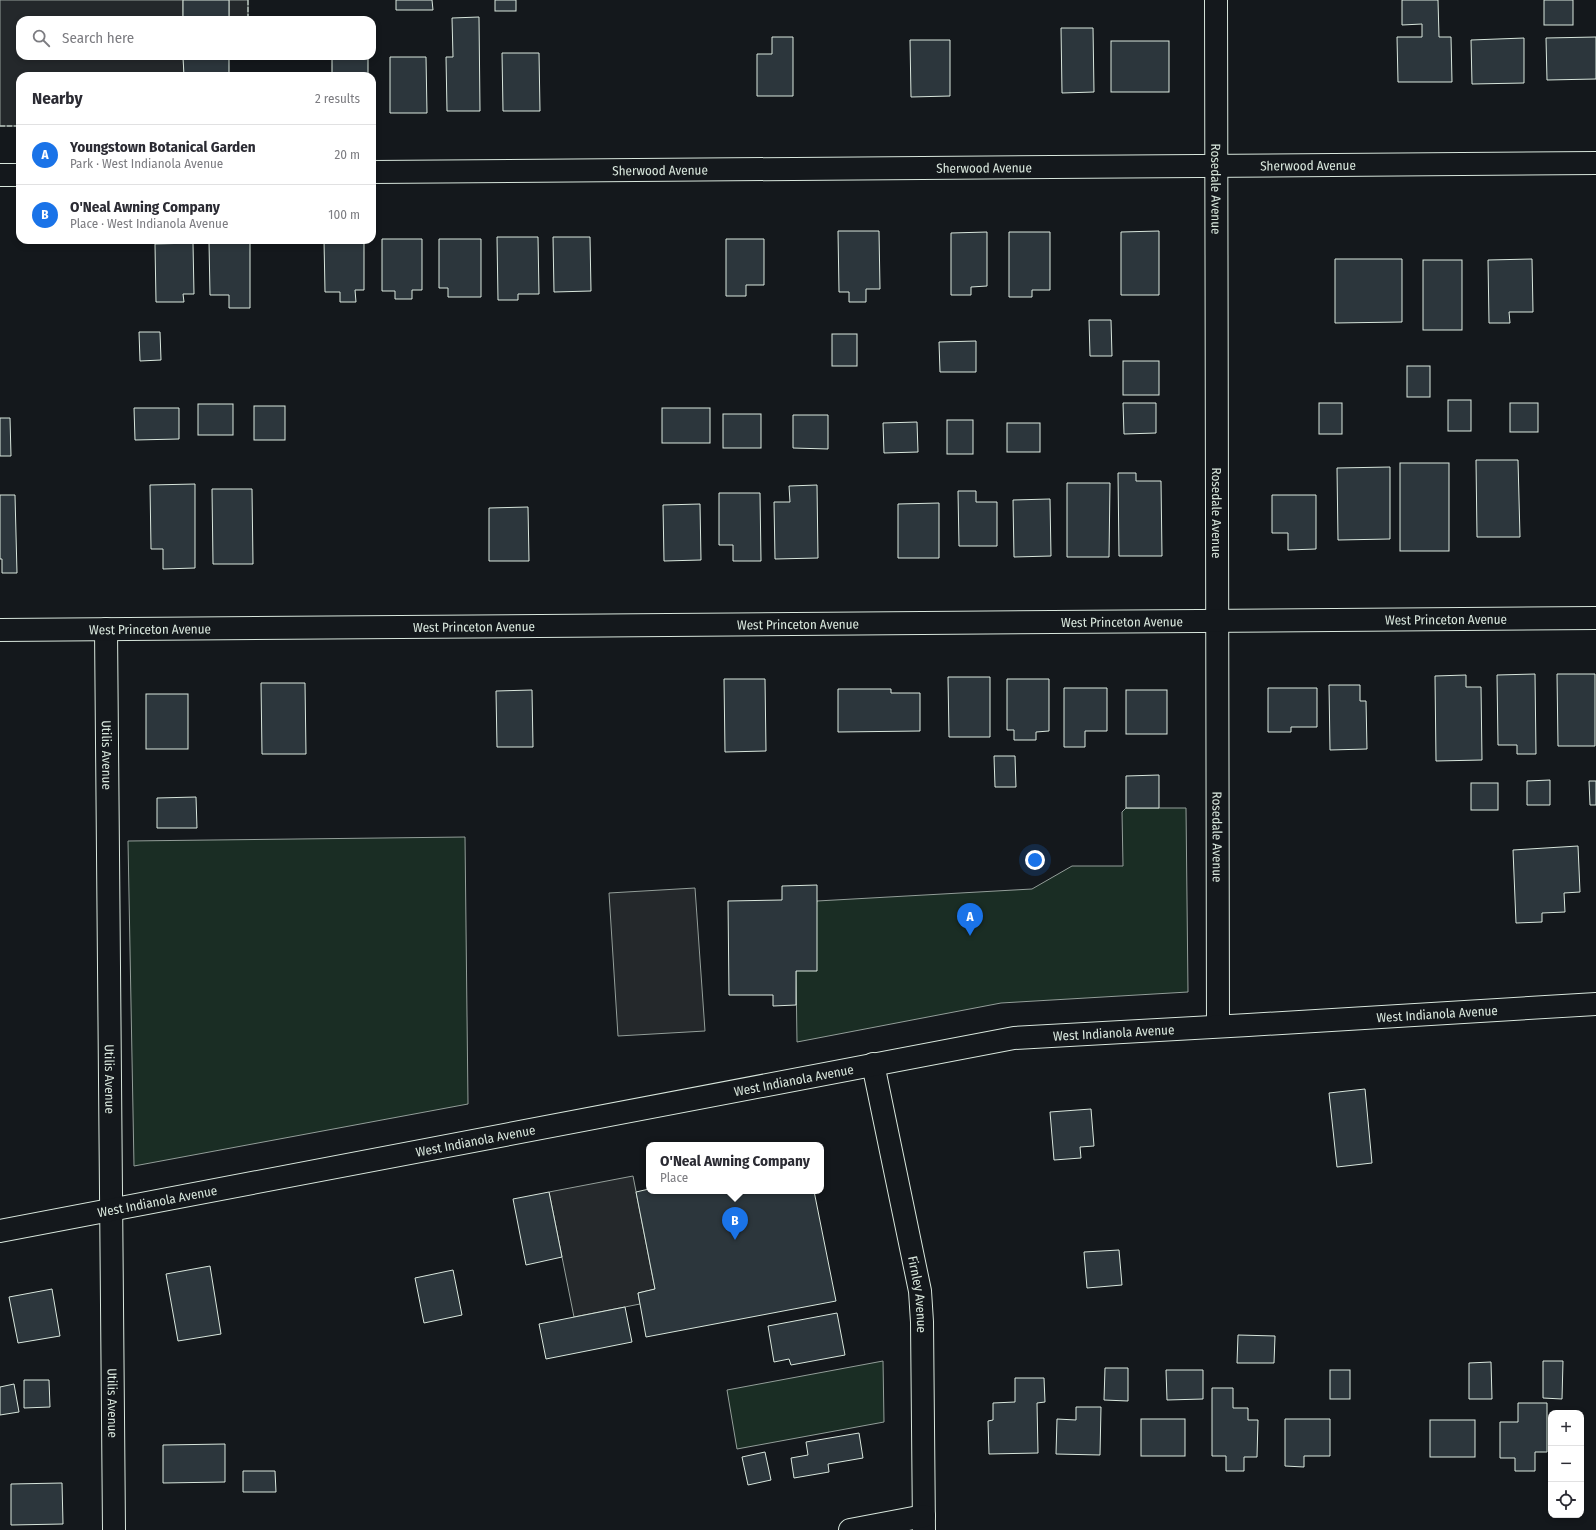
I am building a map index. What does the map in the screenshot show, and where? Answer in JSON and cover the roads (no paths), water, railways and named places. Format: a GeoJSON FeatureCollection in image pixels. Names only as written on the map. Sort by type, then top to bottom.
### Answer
{"type":"FeatureCollection","features":[{"type":"Feature","properties":{"kind":"street","name":"Rosedale Avenue"},"geometry":{"type":"LineString","coordinates":[[1216,0],[1218,1026]]}},
{"type":"Feature","properties":{"kind":"street","name":"Sherwood Avenue"},"geometry":{"type":"LineString","coordinates":[[376,172],[1596,164]]}},
{"type":"Feature","properties":{"kind":"street"},"geometry":{"type":"LineString","coordinates":[[0,175],[16,175]]}},
{"type":"Feature","properties":{"kind":"street","name":"West Princeton Avenue"},"geometry":{"type":"LineString","coordinates":[[0,630],[1596,618]]}},
{"type":"Feature","properties":{"kind":"street","name":"Utilis Avenue"},"geometry":{"type":"LineString","coordinates":[[106,629],[114,1530]]}},
{"type":"Feature","properties":{"kind":"street","name":"West Indianola Avenue"},"geometry":{"type":"LineString","coordinates":[[0,1230],[1014,1038],[1596,1004]]}},
{"type":"Feature","properties":{"kind":"street","name":"Firnley Avenue"},"geometry":{"type":"LineString","coordinates":[[873,1064],[920,1291],[922,1322],[924,1523]]}},
{"type":"Feature","properties":{"kind":"street"},"geometry":{"type":"LineString","coordinates":[[850,1530],[924,1523]]}},
{"type":"Feature","properties":{"kind":"place","name":"Youngstown Botanical Garden"},"geometry":{"type":"Point","coordinates":[970,936]}},
{"type":"Feature","properties":{"kind":"place","name":"O'Neal Awning Company"},"geometry":{"type":"Point","coordinates":[735,1240]}}]}
